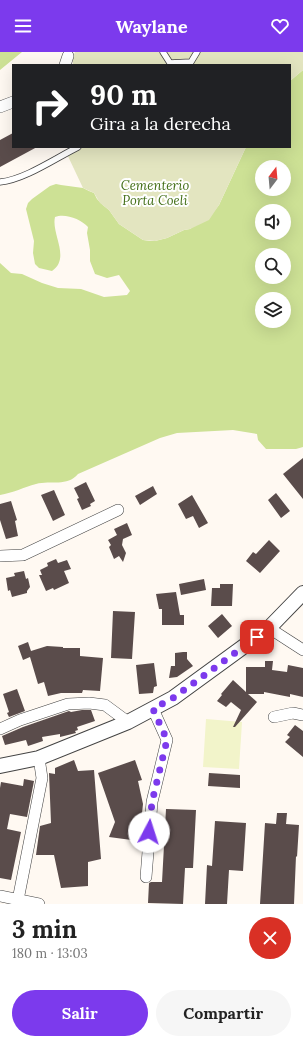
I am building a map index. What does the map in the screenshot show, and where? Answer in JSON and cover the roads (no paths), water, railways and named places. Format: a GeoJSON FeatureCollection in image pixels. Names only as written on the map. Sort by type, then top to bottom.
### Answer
{"type":"FeatureCollection","features":[{"type":"Feature","properties":{"kind":"street"},"geometry":{"type":"LineString","coordinates":[[0,107],[12,102]]}},
{"type":"Feature","properties":{"kind":"street"},"geometry":{"type":"LineString","coordinates":[[0,556],[23,555],[118,510]]}},
{"type":"Feature","properties":{"kind":"street"},"geometry":{"type":"LineString","coordinates":[[0,766],[39,758],[128,722],[173,698],[269,628],[301,596]]}},
{"type":"Feature","properties":{"kind":"street"},"geometry":{"type":"LineString","coordinates":[[269,628],[303,650]]}},
{"type":"Feature","properties":{"kind":"street"},"geometry":{"type":"LineString","coordinates":[[0,729],[20,720],[68,704],[89,703],[105,705],[128,722]]}},
{"type":"Feature","properties":{"kind":"street"},"geometry":{"type":"LineString","coordinates":[[146,877],[152,802],[167,740],[153,709]]}},
{"type":"Feature","properties":{"kind":"street"},"geometry":{"type":"LineString","coordinates":[[274,717],[293,713],[303,715]]}},
{"type":"Feature","properties":{"kind":"street"},"geometry":{"type":"LineString","coordinates":[[18,900],[42,778],[39,758]]}},
{"type":"Feature","properties":{"kind":"street"},"geometry":{"type":"LineString","coordinates":[[0,896],[39,904]]}},
{"type":"Feature","properties":{"kind":"lane"},"geometry":{"type":"LineString","coordinates":[[162,52],[170,63],[190,63],[197,52]]}},
{"type":"Feature","properties":{"kind":"lane"},"geometry":{"type":"LineString","coordinates":[[0,182],[6,182],[26,174],[76,148]]}},
{"type":"Feature","properties":{"kind":"park label","name":"Cementerio Porta Coeli"},"geometry":{"type":"Point","coordinates":[155,192]}}]}
